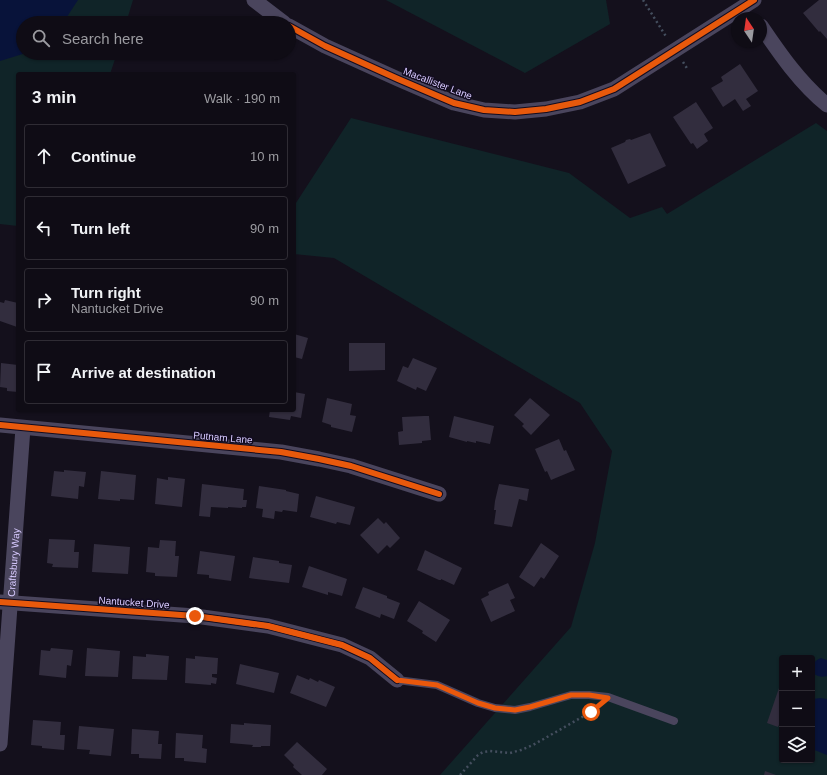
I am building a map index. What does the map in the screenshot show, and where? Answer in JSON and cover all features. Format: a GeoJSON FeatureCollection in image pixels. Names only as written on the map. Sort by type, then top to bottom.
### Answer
{"type":"FeatureCollection","features":[{"type":"Feature","properties":{"kind":"street"},"geometry":{"type":"LineString","coordinates":[[254,0],[275,16]]}},
{"type":"Feature","properties":{"kind":"street"},"geometry":{"type":"LineString","coordinates":[[750,2],[754,12]]}},
{"type":"Feature","properties":{"kind":"street","name":"Macallister Lane"},"geometry":{"type":"LineString","coordinates":[[296,30],[325,46],[454,103],[484,110],[515,112],[546,109],[580,102],[614,89],[750,2]]}},
{"type":"Feature","properties":{"kind":"street"},"geometry":{"type":"LineString","coordinates":[[767,35],[784,60],[800,79],[827,106]]}},
{"type":"Feature","properties":{"kind":"street","name":"Putnam Lane"},"geometry":{"type":"LineString","coordinates":[[0,426],[281,452],[351,466],[439,494]]}},
{"type":"Feature","properties":{"kind":"street","name":"Craftsbury Way"},"geometry":{"type":"LineString","coordinates":[[0,744],[5,603],[24,428]]}},
{"type":"Feature","properties":{"kind":"street","name":"Nantucket Drive"},"geometry":{"type":"LineString","coordinates":[[5,603],[195,616],[268,626],[342,645],[370,658],[397,680]]}},
{"type":"Feature","properties":{"kind":"lane"},"geometry":{"type":"LineString","coordinates":[[397,680],[437,685],[478,703],[495,708],[515,710],[571,695],[589,695],[608,698],[674,721]]}},
{"type":"Feature","properties":{"kind":"path"},"geometry":{"type":"LineString","coordinates":[[643,0],[666,38],[671,42]]}},
{"type":"Feature","properties":{"kind":"path"},"geometry":{"type":"LineString","coordinates":[[684,64],[688,70]]}},
{"type":"Feature","properties":{"kind":"path"},"geometry":{"type":"LineString","coordinates":[[460,775],[478,755],[483,752],[510,752],[533,745],[591,712],[608,698]]}},
{"type":"Feature","properties":{"kind":"green space"},"geometry":{"type":"Polygon","coordinates":[[[0,0],[133,0],[128,16],[16,16],[16,60],[115,60],[111,72],[16,72],[16,226],[0,224],[0,0]]]}},
{"type":"Feature","properties":{"kind":"green space"},"geometry":{"type":"Polygon","coordinates":[[[386,0],[606,0],[610,24],[525,73],[386,0]]]}},
{"type":"Feature","properties":{"kind":"green space"},"geometry":{"type":"Polygon","coordinates":[[[351,118],[569,173],[630,218],[662,207],[667,214],[816,123],[827,131],[827,775],[440,775],[571,627],[595,543],[612,451],[580,403],[334,258],[296,254],[296,203],[351,118]]]}},
{"type":"Feature","properties":{"kind":"water"},"geometry":{"type":"Polygon","coordinates":[[[0,0],[78,0],[68,16],[16,16],[16,56],[0,61],[0,0]]]}},
{"type":"Feature","properties":{"kind":"water"},"geometry":{"type":"Polygon","coordinates":[[[821,658],[827,660],[827,676],[822,677],[815,675],[816,661],[821,658]]]}},
{"type":"Feature","properties":{"kind":"water"},"geometry":{"type":"Polygon","coordinates":[[[815,699],[827,699],[827,755],[815,750],[815,699]]]}},
{"type":"Feature","properties":{"kind":"building"},"geometry":{"type":"Polygon","coordinates":[[[819,0],[827,0],[827,39],[803,13],[819,0]]]}},
{"type":"Feature","properties":{"kind":"building"},"geometry":{"type":"Polygon","coordinates":[[[740,64],[758,91],[746,99],[751,106],[743,111],[735,99],[723,107],[711,88],[723,81],[721,77],[740,64]]]}},
{"type":"Feature","properties":{"kind":"building"},"geometry":{"type":"Polygon","coordinates":[[[696,102],[713,128],[704,134],[708,141],[697,149],[693,143],[691,144],[673,117],[696,102]]]}},
{"type":"Feature","properties":{"kind":"building"},"geometry":{"type":"Polygon","coordinates":[[[650,133],[666,166],[628,184],[611,148],[625,142],[626,140],[631,140],[650,133]]]}},
{"type":"Feature","properties":{"kind":"building"},"geometry":{"type":"Polygon","coordinates":[[[5,300],[16,303],[16,327],[0,321],[0,302],[4,303],[5,300]]]}},
{"type":"Feature","properties":{"kind":"building"},"geometry":{"type":"Polygon","coordinates":[[[296,335],[308,338],[302,359],[296,358],[296,335]]]}},
{"type":"Feature","properties":{"kind":"building"},"geometry":{"type":"Polygon","coordinates":[[[349,343],[385,343],[385,370],[349,371],[349,343]]]}},
{"type":"Feature","properties":{"kind":"building"},"geometry":{"type":"Polygon","coordinates":[[[413,358],[437,368],[426,391],[417,387],[416,390],[397,381],[403,366],[408,368],[413,358]]]}},
{"type":"Feature","properties":{"kind":"building"},"geometry":{"type":"Polygon","coordinates":[[[1,363],[16,365],[16,392],[7,391],[7,388],[0,387],[1,363]]]}},
{"type":"Feature","properties":{"kind":"building"},"geometry":{"type":"Polygon","coordinates":[[[296,392],[305,394],[301,418],[291,416],[290,420],[269,417],[270,412],[296,412],[296,392]]]}},
{"type":"Feature","properties":{"kind":"building"},"geometry":{"type":"Polygon","coordinates":[[[327,398],[352,404],[350,415],[356,416],[352,432],[331,427],[331,425],[322,422],[327,398]]]}},
{"type":"Feature","properties":{"kind":"building"},"geometry":{"type":"Polygon","coordinates":[[[530,398],[550,415],[531,435],[522,426],[524,424],[514,415],[530,398]]]}},
{"type":"Feature","properties":{"kind":"building"},"geometry":{"type":"Polygon","coordinates":[[[429,416],[431,440],[422,441],[422,443],[399,445],[398,432],[403,431],[402,417],[429,416]]]}},
{"type":"Feature","properties":{"kind":"building"},"geometry":{"type":"Polygon","coordinates":[[[454,416],[494,426],[490,444],[476,441],[476,443],[467,442],[449,437],[454,416]]]}},
{"type":"Feature","properties":{"kind":"building"},"geometry":{"type":"Polygon","coordinates":[[[559,439],[575,470],[551,480],[547,471],[545,472],[535,449],[559,439]]]}},
{"type":"Feature","properties":{"kind":"building"},"geometry":{"type":"Polygon","coordinates":[[[64,470],[86,472],[84,487],[79,486],[78,499],[51,496],[54,471],[64,472],[64,470]]]}},
{"type":"Feature","properties":{"kind":"building"},"geometry":{"type":"Polygon","coordinates":[[[101,471],[136,475],[134,500],[120,499],[120,501],[98,499],[101,471]]]}},
{"type":"Feature","properties":{"kind":"building"},"geometry":{"type":"Polygon","coordinates":[[[168,477],[185,479],[182,507],[155,504],[157,478],[168,480],[168,477]]]}},
{"type":"Feature","properties":{"kind":"building"},"geometry":{"type":"Polygon","coordinates":[[[202,484],[244,489],[243,500],[247,500],[246,507],[211,507],[210,517],[199,516],[202,484]]]}},
{"type":"Feature","properties":{"kind":"building"},"geometry":{"type":"Polygon","coordinates":[[[499,484],[529,489],[527,501],[519,499],[512,527],[494,524],[496,510],[494,510],[495,501],[499,484]]]}},
{"type":"Feature","properties":{"kind":"building"},"geometry":{"type":"Polygon","coordinates":[[[259,486],[286,490],[299,494],[297,512],[283,510],[282,512],[275,511],[274,519],[262,517],[263,509],[256,508],[259,486]]]}},
{"type":"Feature","properties":{"kind":"building"},"geometry":{"type":"Polygon","coordinates":[[[316,496],[355,507],[350,525],[337,522],[336,524],[310,517],[316,496]]]}},
{"type":"Feature","properties":{"kind":"building"},"geometry":{"type":"Polygon","coordinates":[[[378,518],[384,524],[386,522],[400,538],[390,548],[387,545],[378,554],[360,535],[378,518]]]}},
{"type":"Feature","properties":{"kind":"building"},"geometry":{"type":"Polygon","coordinates":[[[49,539],[75,540],[74,552],[79,552],[78,568],[52,567],[53,564],[47,563],[49,539]]]}},
{"type":"Feature","properties":{"kind":"building"},"geometry":{"type":"Polygon","coordinates":[[[160,540],[176,541],[175,556],[179,556],[177,577],[155,576],[155,573],[146,572],[148,547],[159,548],[160,540]]]}},
{"type":"Feature","properties":{"kind":"building"},"geometry":{"type":"Polygon","coordinates":[[[541,543],[559,556],[544,579],[541,577],[534,587],[519,577],[541,543]]]}},
{"type":"Feature","properties":{"kind":"building"},"geometry":{"type":"Polygon","coordinates":[[[94,544],[130,547],[128,574],[92,572],[94,544]]]}},
{"type":"Feature","properties":{"kind":"building"},"geometry":{"type":"Polygon","coordinates":[[[425,550],[462,568],[454,585],[417,570],[425,550]]]}},
{"type":"Feature","properties":{"kind":"building"},"geometry":{"type":"Polygon","coordinates":[[[200,551],[235,556],[231,581],[209,578],[209,575],[197,574],[200,551]]]}},
{"type":"Feature","properties":{"kind":"building"},"geometry":{"type":"Polygon","coordinates":[[[253,557],[279,561],[279,563],[292,565],[289,583],[249,578],[253,557]]]}},
{"type":"Feature","properties":{"kind":"building"},"geometry":{"type":"Polygon","coordinates":[[[309,566],[347,579],[342,596],[328,592],[328,595],[302,587],[309,566]]]}},
{"type":"Feature","properties":{"kind":"building"},"geometry":{"type":"Polygon","coordinates":[[[508,583],[515,598],[510,600],[515,611],[491,622],[481,599],[489,595],[488,592],[508,583]]]}},
{"type":"Feature","properties":{"kind":"building"},"geometry":{"type":"Polygon","coordinates":[[[363,587],[387,596],[387,598],[400,603],[394,619],[381,614],[380,618],[355,608],[363,587]]]}},
{"type":"Feature","properties":{"kind":"building"},"geometry":{"type":"Polygon","coordinates":[[[419,601],[450,620],[436,642],[422,633],[423,631],[407,621],[419,601]]]}},
{"type":"Feature","properties":{"kind":"building"},"geometry":{"type":"Polygon","coordinates":[[[51,648],[73,650],[71,666],[67,665],[66,678],[39,675],[41,650],[50,651],[51,648]]]}},
{"type":"Feature","properties":{"kind":"building"},"geometry":{"type":"Polygon","coordinates":[[[87,648],[120,651],[118,677],[85,676],[87,648]]]}},
{"type":"Feature","properties":{"kind":"building"},"geometry":{"type":"Polygon","coordinates":[[[146,654],[169,656],[167,680],[132,679],[133,656],[146,657],[146,654]]]}},
{"type":"Feature","properties":{"kind":"building"},"geometry":{"type":"Polygon","coordinates":[[[195,656],[218,658],[217,674],[212,674],[212,677],[217,678],[216,684],[185,683],[186,658],[195,659],[195,656]]]}},
{"type":"Feature","properties":{"kind":"building"},"geometry":{"type":"Polygon","coordinates":[[[240,664],[279,673],[274,693],[236,684],[240,664]]]}},
{"type":"Feature","properties":{"kind":"building"},"geometry":{"type":"Polygon","coordinates":[[[297,675],[309,680],[310,678],[318,682],[319,680],[335,687],[326,707],[290,693],[297,675]]]}},
{"type":"Feature","properties":{"kind":"building"},"geometry":{"type":"Polygon","coordinates":[[[779,688],[779,725],[778,727],[767,723],[779,688]]]}},
{"type":"Feature","properties":{"kind":"building"},"geometry":{"type":"Polygon","coordinates":[[[33,720],[61,722],[60,735],[65,735],[64,750],[42,748],[42,746],[31,745],[33,720]]]}},
{"type":"Feature","properties":{"kind":"building"},"geometry":{"type":"Polygon","coordinates":[[[244,723],[271,725],[270,746],[252,747],[253,745],[230,743],[231,724],[244,725],[244,723]]]}},
{"type":"Feature","properties":{"kind":"building"},"geometry":{"type":"Polygon","coordinates":[[[79,726],[114,729],[111,756],[89,754],[90,750],[77,749],[79,726]]]}},
{"type":"Feature","properties":{"kind":"building"},"geometry":{"type":"Polygon","coordinates":[[[132,729],[159,731],[158,744],[162,744],[161,759],[139,758],[139,754],[131,754],[132,729]]]}},
{"type":"Feature","properties":{"kind":"building"},"geometry":{"type":"Polygon","coordinates":[[[176,733],[203,735],[202,748],[207,749],[206,763],[184,761],[184,758],[175,758],[176,733]]]}},
{"type":"Feature","properties":{"kind":"building"},"geometry":{"type":"Polygon","coordinates":[[[297,742],[327,769],[322,775],[302,775],[293,767],[294,765],[284,755],[297,742]]]}},
{"type":"Feature","properties":{"kind":"building"},"geometry":{"type":"Polygon","coordinates":[[[765,771],[776,775],[764,775],[765,771]]]}},
{"type":"Feature","properties":{"kind":"cycle path"},"geometry":{"type":"LineString","coordinates":[[296,30],[325,46],[454,103],[484,110],[515,112],[546,109],[580,102],[614,89],[754,0]]}},
{"type":"Feature","properties":{"kind":"cycle path"},"geometry":{"type":"LineString","coordinates":[[0,425],[281,452],[351,466],[439,494]]}},
{"type":"Feature","properties":{"kind":"cycle path"},"geometry":{"type":"LineString","coordinates":[[0,602],[195,616],[268,626],[342,645],[370,658],[397,680]]}},
{"type":"Feature","properties":{"kind":"route"},"geometry":{"type":"LineString","coordinates":[[195,616],[268,626],[342,645],[370,658],[397,680],[437,685],[478,703],[495,708],[515,710],[571,695],[589,695],[608,698],[591,712]]}}]}
